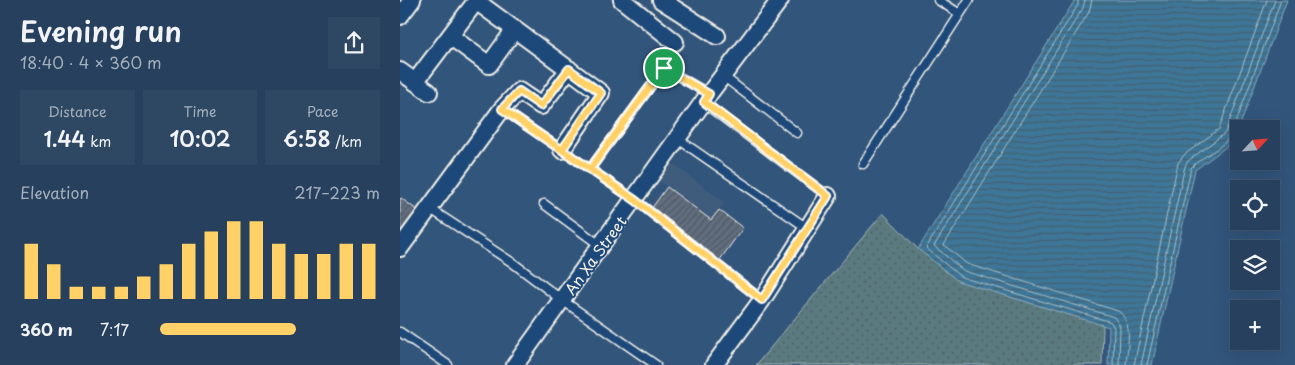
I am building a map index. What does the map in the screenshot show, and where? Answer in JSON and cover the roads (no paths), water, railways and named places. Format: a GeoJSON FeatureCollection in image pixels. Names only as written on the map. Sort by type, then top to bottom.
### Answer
{"type":"FeatureCollection","features":[{"type":"Feature","properties":{"kind":"street"},"geometry":{"type":"LineString","coordinates":[[400,16],[412,0]]}},
{"type":"Feature","properties":{"kind":"street"},"geometry":{"type":"LineString","coordinates":[[415,82],[476,0],[601,93],[562,150]]}},
{"type":"Feature","properties":{"kind":"street"},"geometry":{"type":"LineString","coordinates":[[622,0],[675,42]]}},
{"type":"Feature","properties":{"kind":"street"},"geometry":{"type":"LineString","coordinates":[[663,0],[717,36]]}},
{"type":"Feature","properties":{"kind":"street","name":"An Xa Street"},"geometry":{"type":"LineString","coordinates":[[515,365],[635,200],[706,98],[780,0]]}},
{"type":"Feature","properties":{"kind":"street"},"geometry":{"type":"LineString","coordinates":[[450,36],[489,66],[514,29]]}},
{"type":"Feature","properties":{"kind":"street"},"geometry":{"type":"LineString","coordinates":[[400,248],[502,109],[519,91],[541,106],[569,69]]}},
{"type":"Feature","properties":{"kind":"street"},"geometry":{"type":"LineString","coordinates":[[400,71],[429,92]]}},
{"type":"Feature","properties":{"kind":"street"},"geometry":{"type":"LineString","coordinates":[[714,365],[762,300],[828,196]]}},
{"type":"Feature","properties":{"kind":"lane"},"geometry":{"type":"LineString","coordinates":[[938,0],[960,14]]}},
{"type":"Feature","properties":{"kind":"lane"},"geometry":{"type":"LineString","coordinates":[[863,164],[969,0]]}},
{"type":"Feature","properties":{"kind":"lane"},"geometry":{"type":"LineString","coordinates":[[590,169],[664,68],[706,98],[828,196]]}},
{"type":"Feature","properties":{"kind":"lane"},"geometry":{"type":"LineString","coordinates":[[723,76],[797,133]]}},
{"type":"Feature","properties":{"kind":"lane"},"geometry":{"type":"LineString","coordinates":[[502,109],[635,200],[762,300]]}},
{"type":"Feature","properties":{"kind":"lane"},"geometry":{"type":"LineString","coordinates":[[678,139],[807,228]]}},
{"type":"Feature","properties":{"kind":"lane"},"geometry":{"type":"LineString","coordinates":[[544,204],[601,246]]}},
{"type":"Feature","properties":{"kind":"lane"},"geometry":{"type":"LineString","coordinates":[[429,208],[513,263],[562,300],[656,365]]}},
{"type":"Feature","properties":{"kind":"lane"},"geometry":{"type":"LineString","coordinates":[[400,332],[448,365]]}},
{"type":"Feature","properties":{"kind":"water"},"geometry":{"type":"Polygon","coordinates":[[[1075,0],[1287,0],[1242,120],[1230,120],[1230,144],[1195,170],[1152,365],[1108,365],[1109,327],[958,281],[918,249],[1075,0]]]}}]}
